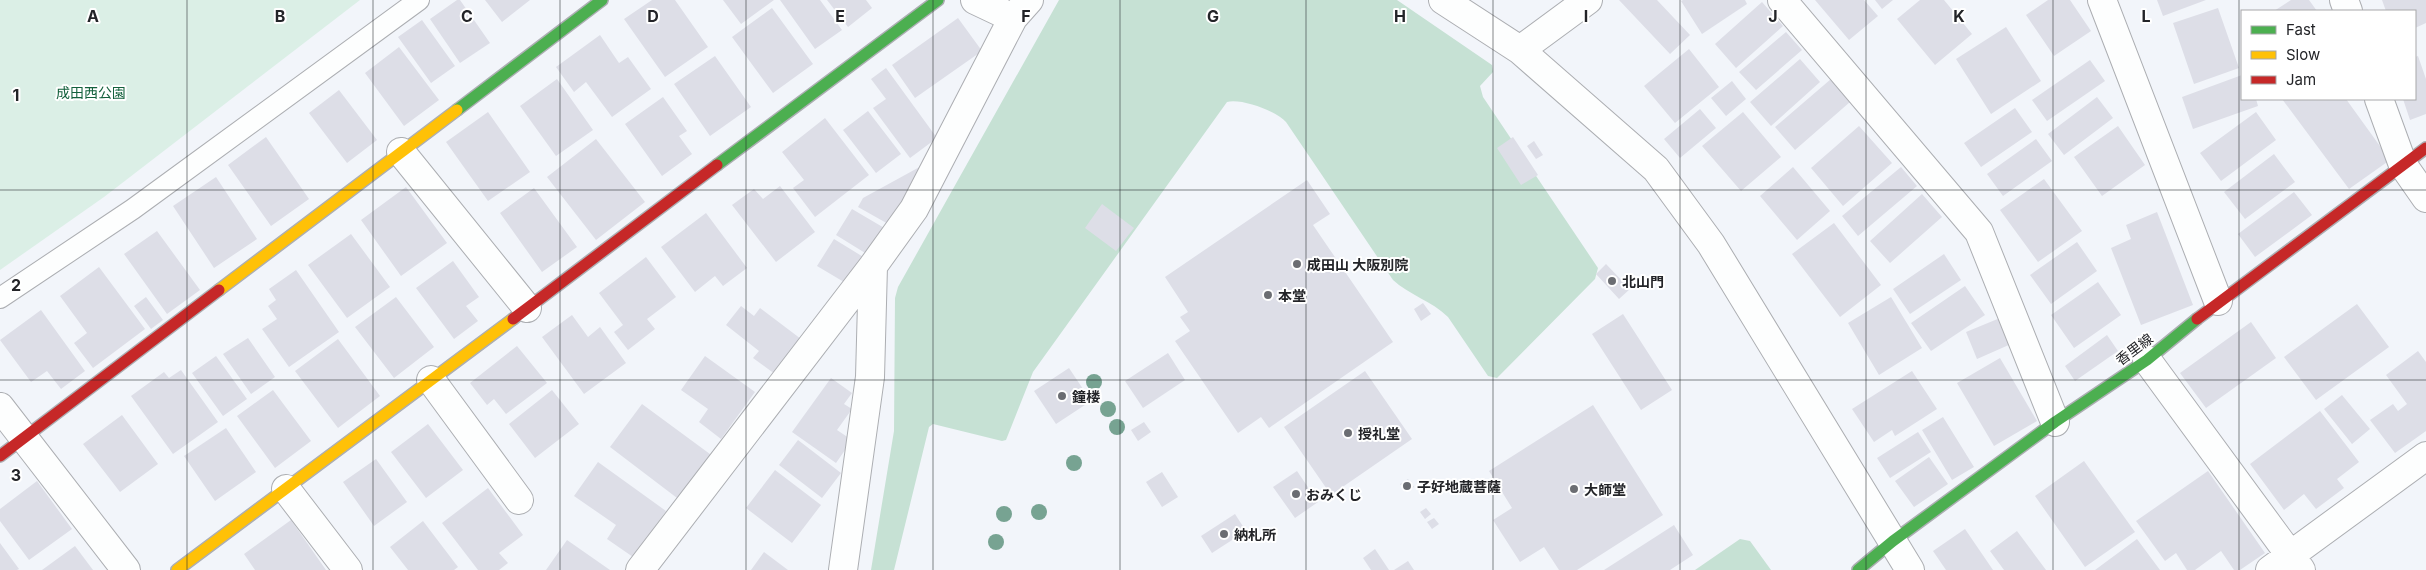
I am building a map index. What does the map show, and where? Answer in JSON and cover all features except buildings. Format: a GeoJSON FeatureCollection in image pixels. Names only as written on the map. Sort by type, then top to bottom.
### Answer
{"type":"FeatureCollection","features":[{"type":"Feature","properties":{"kind":"street"},"geometry":{"type":"LineString","coordinates":[[0,456],[602,0]]}},
{"type":"Feature","properties":{"kind":"street"},"geometry":{"type":"LineString","coordinates":[[177,570],[938,0]]}},
{"type":"Feature","properties":{"kind":"street"},"geometry":{"type":"LineString","coordinates":[[640,570],[873,266],[914,209],[1021,9],[976,0]]}},
{"type":"Feature","properties":{"kind":"street"},"geometry":{"type":"LineString","coordinates":[[1442,0],[1520,50],[1656,169],[1711,244],[1910,570]]}},
{"type":"Feature","properties":{"kind":"street"},"geometry":{"type":"LineString","coordinates":[[1520,50],[1588,0]]}},
{"type":"Feature","properties":{"kind":"street"},"geometry":{"type":"LineString","coordinates":[[1782,0],[1979,232],[2055,422]]}},
{"type":"Feature","properties":{"kind":"street"},"geometry":{"type":"LineString","coordinates":[[2102,0],[2218,301]]}},
{"type":"Feature","properties":{"kind":"street"},"geometry":{"type":"LineString","coordinates":[[2379,100],[2403,166],[2426,198]]}},
{"type":"Feature","properties":{"kind":"street","name":"香里線"},"geometry":{"type":"LineString","coordinates":[[1858,570],[1893,541],[2055,422],[2147,360],[2218,301],[2426,148]]}},
{"type":"Feature","properties":{"kind":"street"},"geometry":{"type":"LineString","coordinates":[[401,152],[527,308]]}},
{"type":"Feature","properties":{"kind":"street"},"geometry":{"type":"LineString","coordinates":[[843,570],[870,378],[873,266]]}},
{"type":"Feature","properties":{"kind":"street"},"geometry":{"type":"LineString","coordinates":[[2147,360],[2287,565],[2426,456]]}},
{"type":"Feature","properties":{"kind":"street"},"geometry":{"type":"LineString","coordinates":[[431,380],[519,500]]}},
{"type":"Feature","properties":{"kind":"street"},"geometry":{"type":"LineString","coordinates":[[0,406],[23,439],[126,570]]}},
{"type":"Feature","properties":{"kind":"street"},"geometry":{"type":"LineString","coordinates":[[286,489],[348,570]]}},
{"type":"Feature","properties":{"kind":"lane"},"geometry":{"type":"LineString","coordinates":[[0,298],[133,209],[419,0]]}},
{"type":"Feature","properties":{"kind":"green space","name":"成田西公園"},"geometry":{"type":"Polygon","coordinates":[[[0,0],[360,0],[104,197],[0,270],[0,0]]]}},
{"type":"Feature","properties":{"kind":"green space"},"geometry":{"type":"Polygon","coordinates":[[[1059,0],[1397,0],[1492,65],[1493,72],[1480,86],[1483,97],[1598,268],[1595,279],[1497,378],[1488,376],[1448,317],[1442,311],[1406,290],[1393,280],[1286,122],[1258,106],[1241,102],[1227,102],[1033,372],[1006,440],[1002,441],[933,424],[929,427],[894,570],[871,570],[894,431],[895,298],[898,287],[1059,0]]]}},
{"type":"Feature","properties":{"kind":"green space"},"geometry":{"type":"Polygon","coordinates":[[[1740,539],[1750,541],[1771,570],[1695,570],[1740,539]]]}},
{"type":"Feature","properties":{"kind":"traffic: fast"},"geometry":{"type":"LineString","coordinates":[[457,110],[602,0]]}},
{"type":"Feature","properties":{"kind":"traffic: fast"},"geometry":{"type":"LineString","coordinates":[[717,165],[938,0]]}},
{"type":"Feature","properties":{"kind":"traffic: fast"},"geometry":{"type":"LineString","coordinates":[[1858,570],[1893,541],[2055,422],[2147,360],[2197,319]]}},
{"type":"Feature","properties":{"kind":"traffic: slow"},"geometry":{"type":"LineString","coordinates":[[219,290],[457,110]]}},
{"type":"Feature","properties":{"kind":"traffic: slow"},"geometry":{"type":"LineString","coordinates":[[177,570],[513,319]]}},
{"type":"Feature","properties":{"kind":"traffic: jam"},"geometry":{"type":"LineString","coordinates":[[2197,319],[2426,148]]}},
{"type":"Feature","properties":{"kind":"traffic: jam"},"geometry":{"type":"LineString","coordinates":[[513,319],[717,165]]}},
{"type":"Feature","properties":{"kind":"traffic: jam"},"geometry":{"type":"LineString","coordinates":[[0,456],[219,290]]}},
{"type":"Feature","properties":{"kind":"place","name":"成田山 大阪別院"},"geometry":{"type":"Point","coordinates":[1297,264]}},
{"type":"Feature","properties":{"kind":"place","name":"北山門"},"geometry":{"type":"Point","coordinates":[1612,281]}},
{"type":"Feature","properties":{"kind":"place","name":"本堂"},"geometry":{"type":"Point","coordinates":[1268,295]}},
{"type":"Feature","properties":{"kind":"place","name":"鐘楼"},"geometry":{"type":"Point","coordinates":[1062,396]}},
{"type":"Feature","properties":{"kind":"place","name":"授礼堂"},"geometry":{"type":"Point","coordinates":[1348,433]}},
{"type":"Feature","properties":{"kind":"place","name":"子好地蔵菩薩"},"geometry":{"type":"Point","coordinates":[1407,486]}},
{"type":"Feature","properties":{"kind":"place","name":"大師堂"},"geometry":{"type":"Point","coordinates":[1574,489]}},
{"type":"Feature","properties":{"kind":"place","name":"おみくじ"},"geometry":{"type":"Point","coordinates":[1296,494]}},
{"type":"Feature","properties":{"kind":"place","name":"納札所"},"geometry":{"type":"Point","coordinates":[1224,534]}}]}
